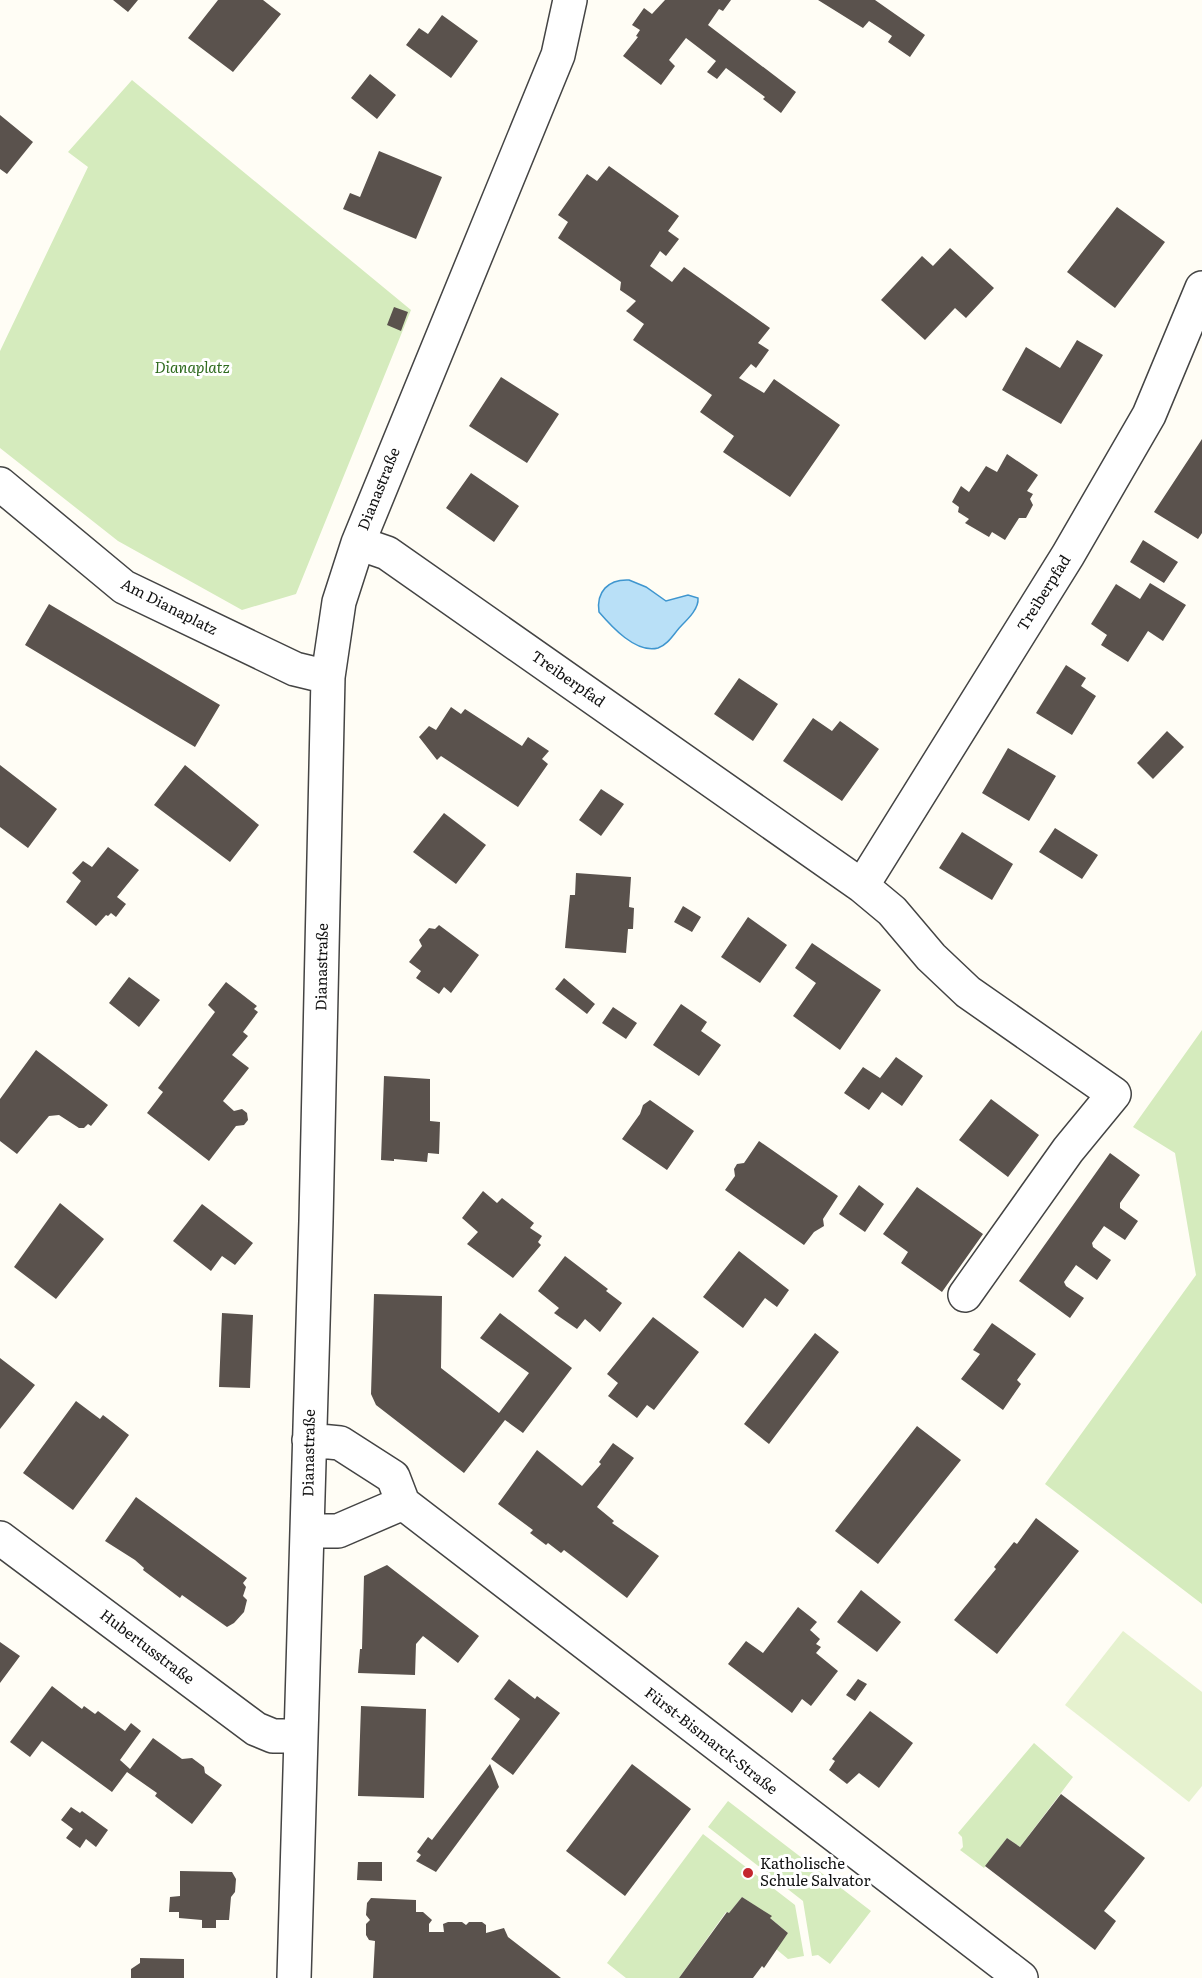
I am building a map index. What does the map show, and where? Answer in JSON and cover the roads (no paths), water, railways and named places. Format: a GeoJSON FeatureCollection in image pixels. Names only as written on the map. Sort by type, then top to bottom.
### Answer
{"type":"FeatureCollection","features":[{"type":"Feature","properties":{"kind":"street","name":"Dianastraße"},"geometry":{"type":"LineString","coordinates":[[294,1978],[308,1531],[328,677],[339,602],[357,543],[558,55],[570,0]]}},
{"type":"Feature","properties":{"kind":"street","name":"Treiberpfad"},"geometry":{"type":"LineString","coordinates":[[862,886],[1068,555],[1149,415],[1202,288]]}},
{"type":"Feature","properties":{"kind":"street","name":"Am Dianaplatz"},"geometry":{"type":"LineString","coordinates":[[0,484],[124,587],[295,669],[328,677]]}},
{"type":"Feature","properties":{"kind":"street","name":"Treiberpfad"},"geometry":{"type":"LineString","coordinates":[[357,543],[387,553],[862,886],[892,911],[932,957],[968,992],[1114,1094],[1068,1150],[965,1295]]}},
{"type":"Feature","properties":{"kind":"street","name":"Fürst-Bismarck-Straße"},"geometry":{"type":"LineString","coordinates":[[309,1440],[340,1443],[393,1477],[403,1503],[1021,1978]]}},
{"type":"Feature","properties":{"kind":"street"},"geometry":{"type":"LineString","coordinates":[[308,1531],[338,1531],[403,1503]]}},
{"type":"Feature","properties":{"kind":"street","name":"Hubertusstraße"},"geometry":{"type":"LineString","coordinates":[[0,1538],[256,1729],[273,1736],[301,1736]]}},
{"type":"Feature","properties":{"kind":"water"},"geometry":{"type":"Polygon","coordinates":[[[629,580],[646,587],[666,601],[688,595],[698,598],[697,605],[690,616],[668,641],[658,648],[650,649],[633,643],[617,631],[599,612],[599,598],[605,588],[615,582],[629,580]]]}},
{"type":"Feature","properties":{"kind":"place","name":"Katholische Schule Salvator"},"geometry":{"type":"Point","coordinates":[748,1873]}},
{"type":"Feature","properties":{"kind":"park label","name":"Dianaplatz"},"geometry":{"type":"Point","coordinates":[192,368]}}]}
